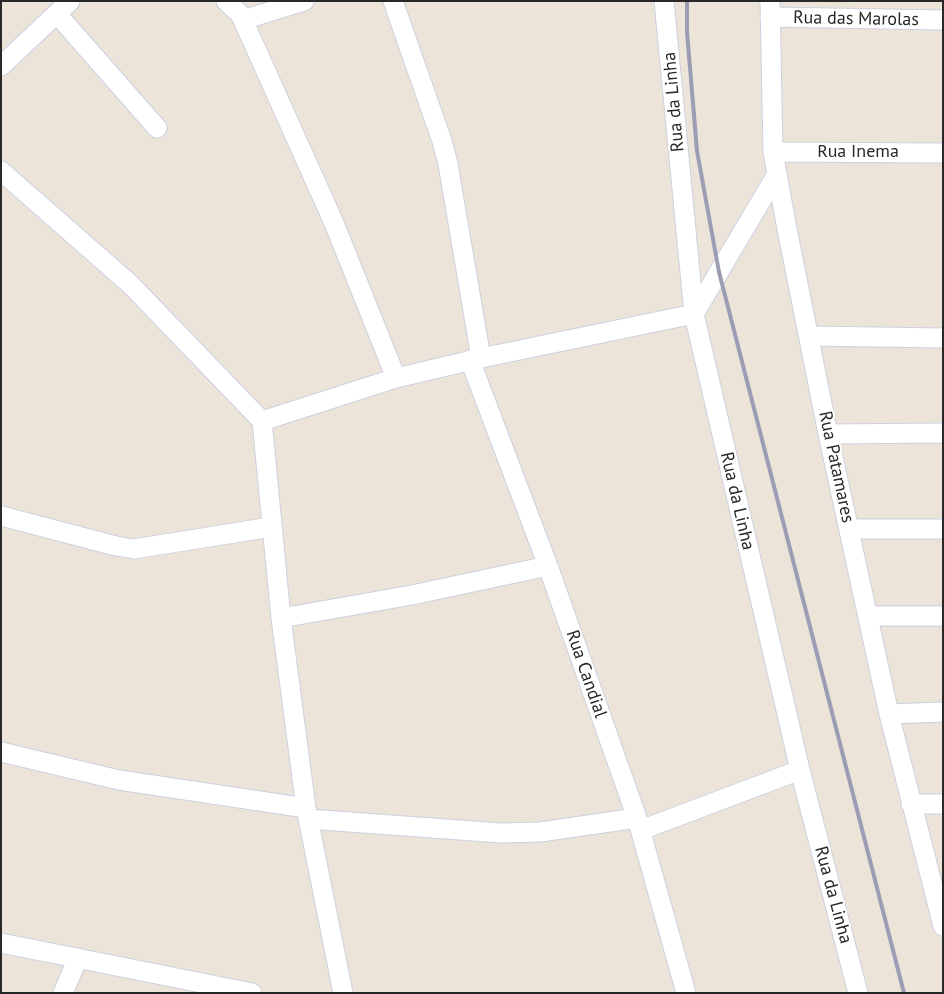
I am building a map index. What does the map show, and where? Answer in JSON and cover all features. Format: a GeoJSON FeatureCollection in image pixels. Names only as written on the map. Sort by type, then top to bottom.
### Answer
{"type":"FeatureCollection","features":[{"type":"Feature","properties":{"kind":"street"},"geometry":{"type":"LineString","coordinates":[[226,1],[240,12],[334,223],[396,378]]}},
{"type":"Feature","properties":{"kind":"street"},"geometry":{"type":"LineString","coordinates":[[240,12],[304,1]]}},
{"type":"Feature","properties":{"kind":"street","name":"Rua Candial"},"geometry":{"type":"LineString","coordinates":[[393,1],[442,141],[448,164],[476,359],[639,824],[686,993]]}},
{"type":"Feature","properties":{"kind":"street","name":"Rua da Linha"},"geometry":{"type":"LineString","coordinates":[[664,1],[694,314],[800,770],[858,993]]}},
{"type":"Feature","properties":{"kind":"street"},"geometry":{"type":"LineString","coordinates":[[1,66],[64,8],[157,128]]}},
{"type":"Feature","properties":{"kind":"street","name":"Rua das Marolas"},"geometry":{"type":"LineString","coordinates":[[770,9],[943,20]]}},
{"type":"Feature","properties":{"kind":"street","name":"Rua Patamares"},"geometry":{"type":"LineString","coordinates":[[770,9],[773,152],[777,174],[828,434],[889,714],[911,804],[939,896],[943,926]]}},
{"type":"Feature","properties":{"kind":"street","name":"Rua Inema"},"geometry":{"type":"LineString","coordinates":[[773,152],[943,153]]}},
{"type":"Feature","properties":{"kind":"street"},"geometry":{"type":"LineString","coordinates":[[1,171],[132,286],[262,421],[281,618],[307,814],[343,993]]}},
{"type":"Feature","properties":{"kind":"street"},"geometry":{"type":"LineString","coordinates":[[262,421],[396,378],[476,359],[694,314],[777,174]]}},
{"type":"Feature","properties":{"kind":"street"},"geometry":{"type":"LineString","coordinates":[[809,336],[943,338]]}},
{"type":"Feature","properties":{"kind":"street"},"geometry":{"type":"LineString","coordinates":[[828,434],[943,433]]}},
{"type":"Feature","properties":{"kind":"street"},"geometry":{"type":"LineString","coordinates":[[1,516],[116,546],[134,548],[271,528]]}},
{"type":"Feature","properties":{"kind":"street"},"geometry":{"type":"LineString","coordinates":[[849,529],[943,529]]}},
{"type":"Feature","properties":{"kind":"street"},"geometry":{"type":"LineString","coordinates":[[281,618],[412,595],[548,566]]}},
{"type":"Feature","properties":{"kind":"street"},"geometry":{"type":"LineString","coordinates":[[868,616],[943,616]]}},
{"type":"Feature","properties":{"kind":"street"},"geometry":{"type":"LineString","coordinates":[[889,714],[943,712]]}},
{"type":"Feature","properties":{"kind":"street"},"geometry":{"type":"LineString","coordinates":[[1,752],[119,780],[307,814],[501,833],[540,832],[639,824],[800,770]]}},
{"type":"Feature","properties":{"kind":"street"},"geometry":{"type":"LineString","coordinates":[[911,804],[943,804]]}},
{"type":"Feature","properties":{"kind":"street"},"geometry":{"type":"LineString","coordinates":[[1,943],[252,993]]}},
{"type":"Feature","properties":{"kind":"street"},"geometry":{"type":"LineString","coordinates":[[63,993],[78,958]]}},
{"type":"Feature","properties":{"kind":"railway"},"geometry":{"type":"LineString","coordinates":[[687,1],[687,32],[697,151],[719,272],[904,993]]}}]}
